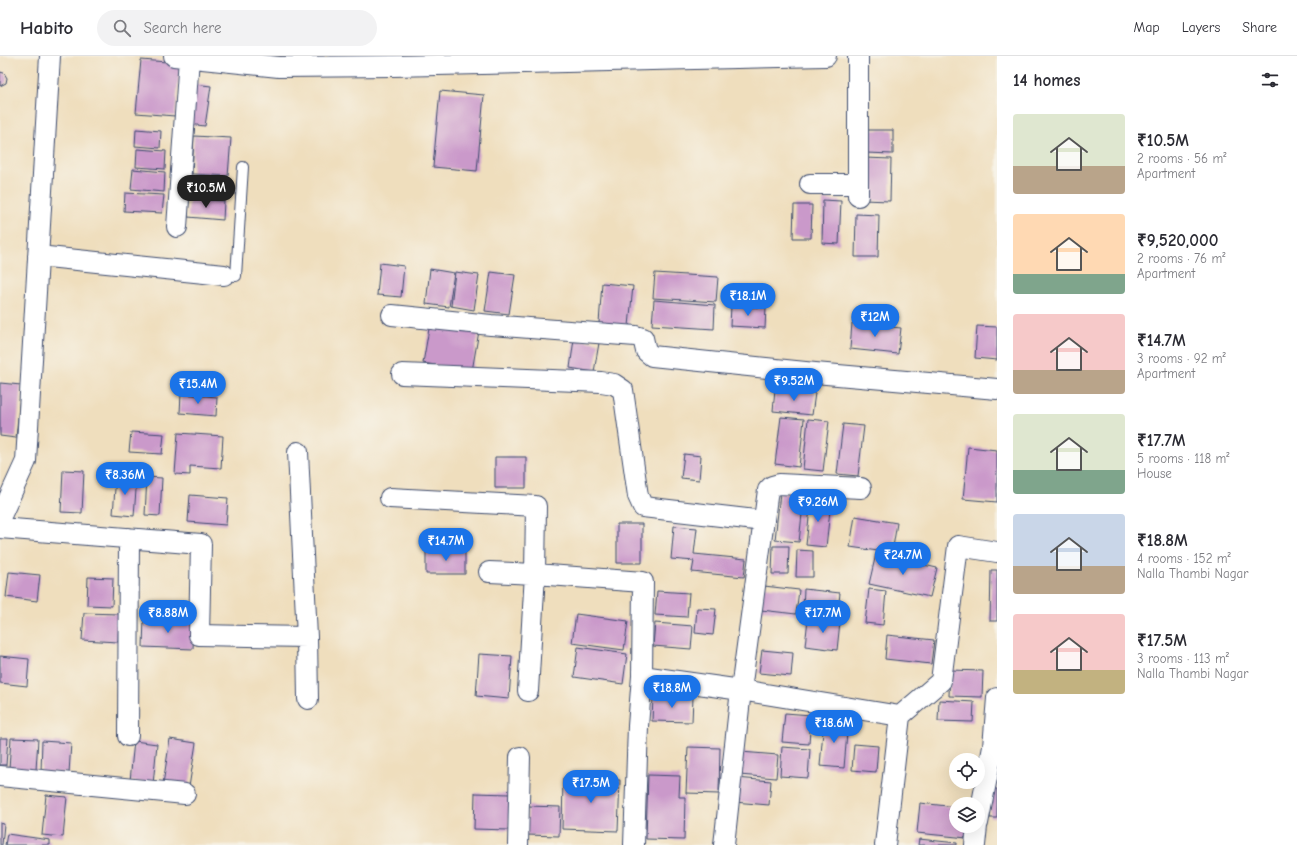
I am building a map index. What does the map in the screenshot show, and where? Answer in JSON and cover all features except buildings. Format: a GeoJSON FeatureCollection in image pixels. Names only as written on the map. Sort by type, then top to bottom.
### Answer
{"type":"FeatureCollection","features":[{"type":"Feature","properties":{"kind":"street"},"geometry":{"type":"LineString","coordinates":[[0,518],[26,461],[50,56]]}},
{"type":"Feature","properties":{"kind":"street"},"geometry":{"type":"LineString","coordinates":[[177,227],[181,57],[287,67],[826,56]]}},
{"type":"Feature","properties":{"kind":"street"},"geometry":{"type":"LineString","coordinates":[[810,184],[858,190],[858,56]]}},
{"type":"Feature","properties":{"kind":"street"},"geometry":{"type":"LineString","coordinates":[[38,256],[224,275]]}},
{"type":"Feature","properties":{"kind":"street"},"geometry":{"type":"LineString","coordinates":[[392,315],[490,325],[636,336],[643,338],[646,351],[652,356],[815,373],[997,389]]}},
{"type":"Feature","properties":{"kind":"street"},"geometry":{"type":"LineString","coordinates":[[402,374],[601,382],[614,384],[623,390],[638,496],[644,507],[764,521]]}},
{"type":"Feature","properties":{"kind":"street"},"geometry":{"type":"LineString","coordinates":[[298,452],[307,637],[308,699]]}},
{"type":"Feature","properties":{"kind":"street"},"geometry":{"type":"LineString","coordinates":[[724,845],[741,690],[768,490],[772,486],[779,484],[861,488]]}},
{"type":"Feature","properties":{"kind":"street"},"geometry":{"type":"LineString","coordinates":[[390,498],[536,506],[535,574],[528,691]]}},
{"type":"Feature","properties":{"kind":"street"},"geometry":{"type":"LineString","coordinates":[[0,528],[201,544],[199,635],[307,637]]}},
{"type":"Feature","properties":{"kind":"street"},"geometry":{"type":"LineString","coordinates":[[128,736],[129,538]]}},
{"type":"Feature","properties":{"kind":"street"},"geometry":{"type":"LineString","coordinates":[[885,845],[900,716],[941,681],[958,546],[997,552]]}},
{"type":"Feature","properties":{"kind":"street"},"geometry":{"type":"LineString","coordinates":[[489,572],[643,582],[642,676],[638,726],[634,845]]}},
{"type":"Feature","properties":{"kind":"street"},"geometry":{"type":"LineString","coordinates":[[642,676],[741,690],[900,716]]}},
{"type":"Feature","properties":{"kind":"street"},"geometry":{"type":"LineString","coordinates":[[983,797],[993,747],[997,698]]}},
{"type":"Feature","properties":{"kind":"street"},"geometry":{"type":"LineString","coordinates":[[518,845],[520,757]]}},
{"type":"Feature","properties":{"kind":"street"},"geometry":{"type":"LineString","coordinates":[[0,776],[185,794]]}},
{"type":"Feature","properties":{"kind":"street"},"geometry":{"type":"LineString","coordinates":[[975,845],[977,833]]}},
{"type":"Feature","properties":{"kind":"lane"},"geometry":{"type":"LineString","coordinates":[[224,275],[236,276],[243,167]]}}]}
